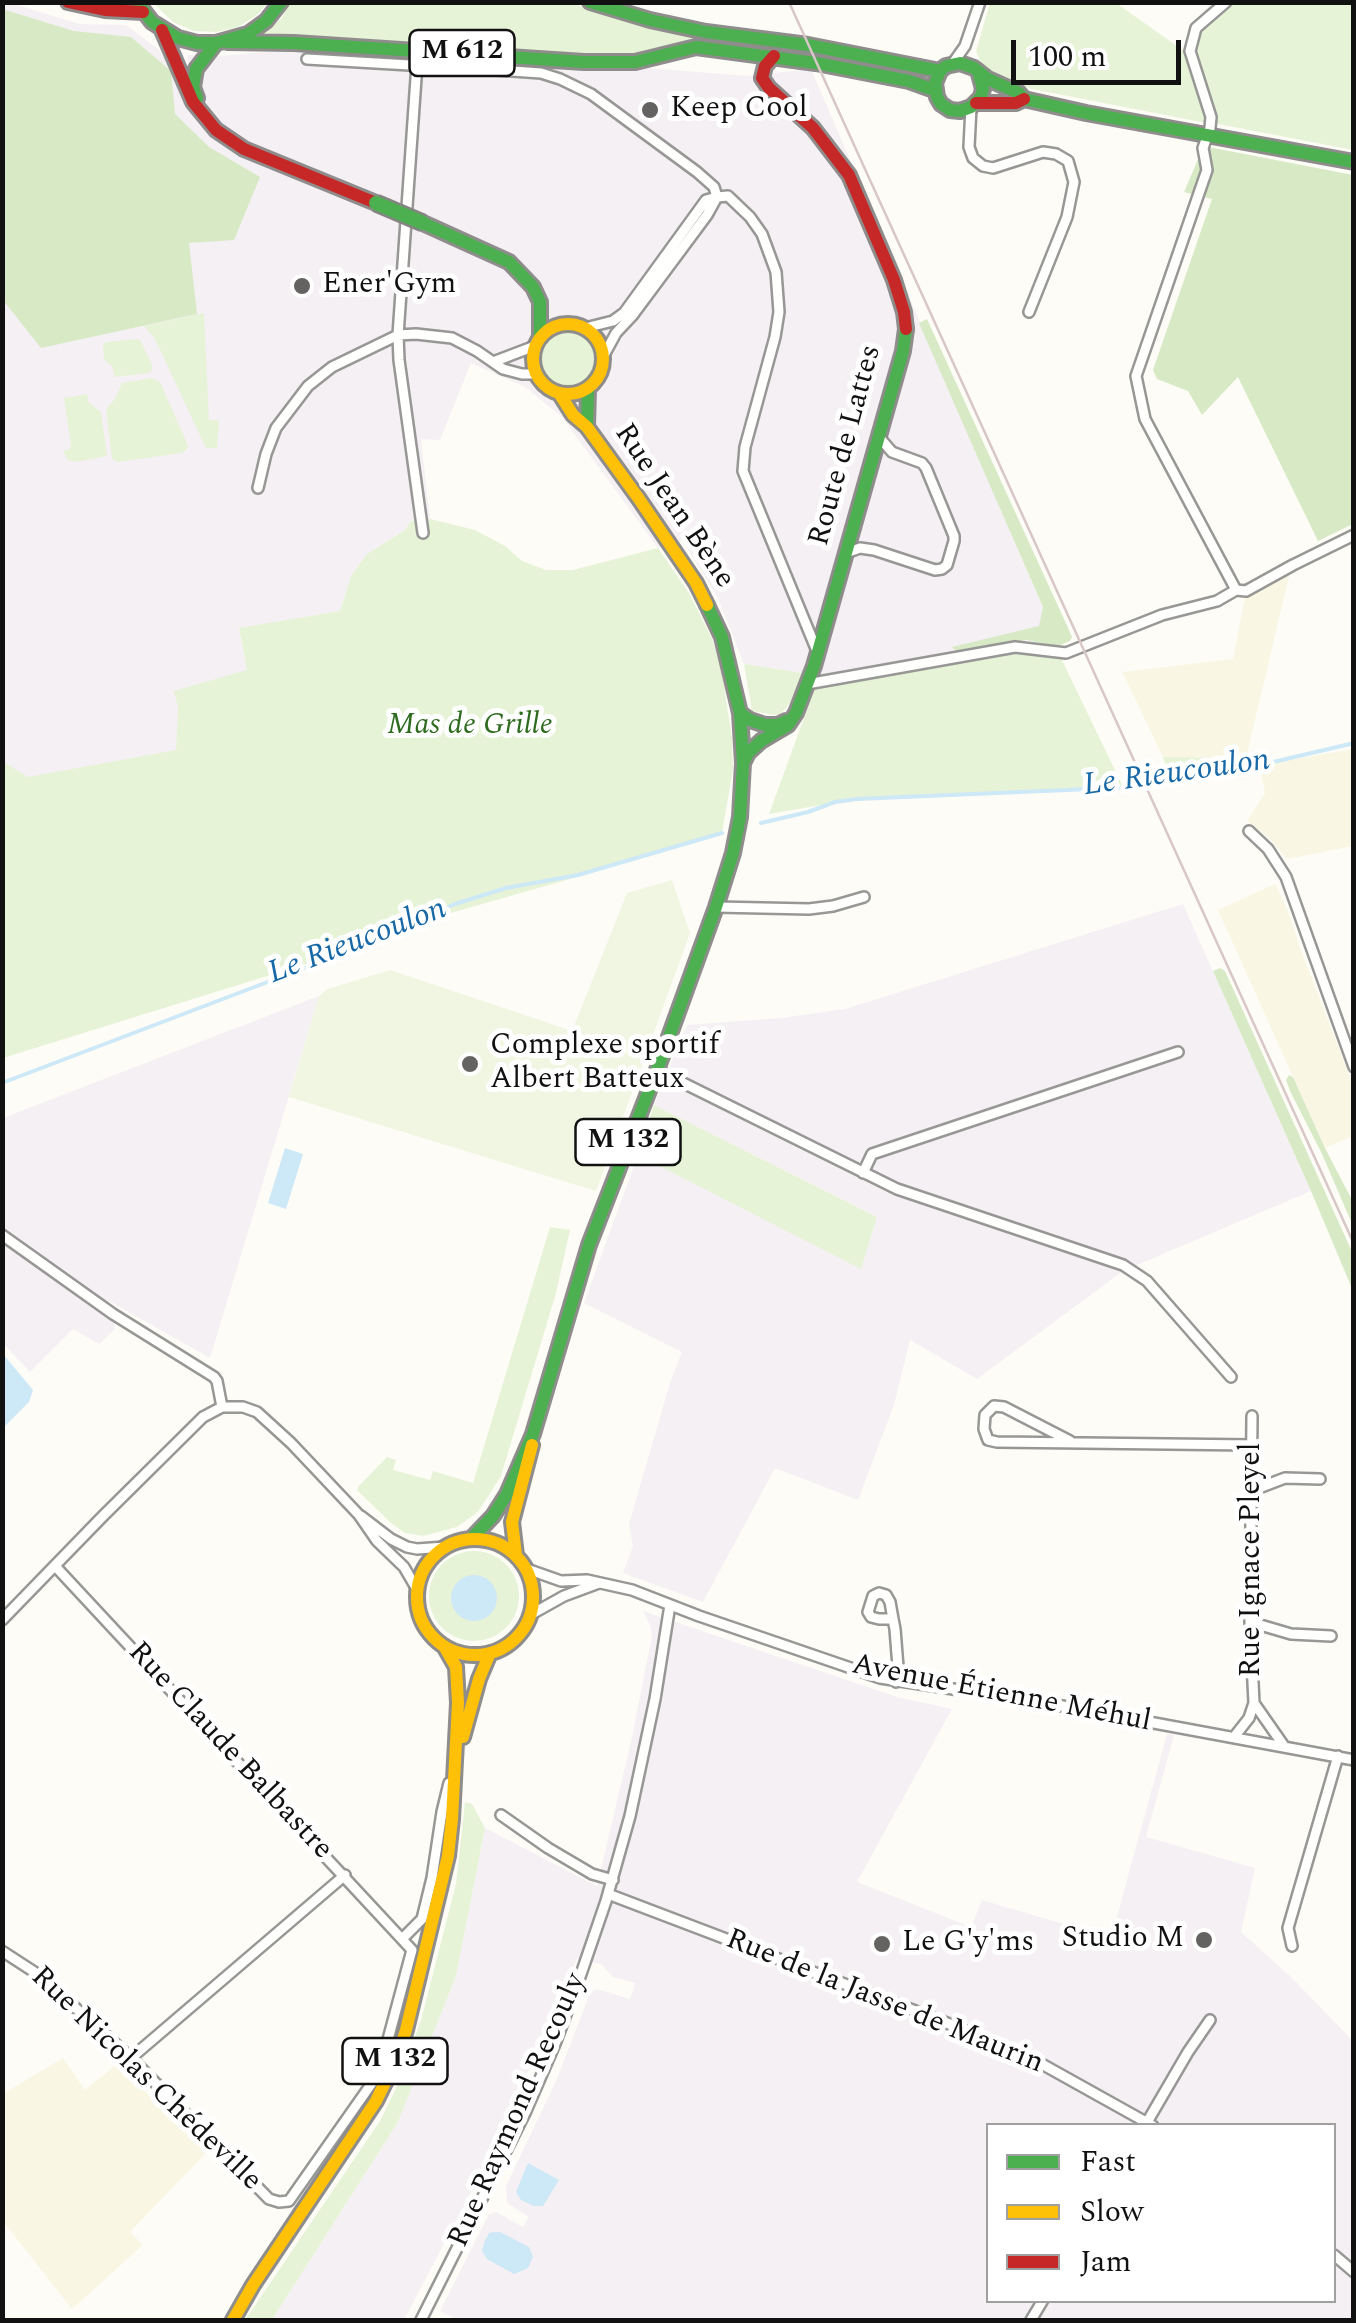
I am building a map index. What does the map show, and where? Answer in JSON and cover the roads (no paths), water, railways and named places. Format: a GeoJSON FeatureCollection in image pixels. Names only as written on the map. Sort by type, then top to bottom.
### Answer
{"type":"FeatureCollection","features":[{"type":"Feature","properties":{"kind":"main road"},"geometry":{"type":"LineString","coordinates":[[68,2],[105,10],[140,8],[162,30],[197,43],[221,43],[248,34],[266,21],[281,2]]}},
{"type":"Feature","properties":{"kind":"main road"},"geometry":{"type":"LineString","coordinates":[[590,2],[706,32],[960,68],[1019,93],[1024,99],[1354,162]]}},
{"type":"Feature","properties":{"kind":"main road"},"geometry":{"type":"LineString","coordinates":[[162,30],[184,85],[205,118],[244,149],[508,262],[532,287],[540,302],[566,323],[585,328],[601,346],[604,357],[600,375],[588,388],[571,394],[559,393],[536,374],[533,360],[540,302]]}},
{"type":"Feature","properties":{"kind":"main road"},"geometry":{"type":"LineString","coordinates":[[205,118],[193,86],[196,69],[221,43]]}},
{"type":"Feature","properties":{"kind":"main road","name":"M 612"},"geometry":{"type":"LineString","coordinates":[[221,43],[313,44],[584,62],[634,62],[696,48],[774,56],[909,81],[934,90]]}},
{"type":"Feature","properties":{"kind":"main road","name":"Route de Lattes"},"geometry":{"type":"LineString","coordinates":[[774,56],[764,66],[762,78],[813,128],[850,175],[894,280],[906,327],[880,436],[796,713]]}},
{"type":"Feature","properties":{"kind":"main road"},"geometry":{"type":"LineString","coordinates":[[960,68],[934,83],[941,104],[950,110],[1016,104],[1024,99]]}},
{"type":"Feature","properties":{"kind":"main road"},"geometry":{"type":"LineString","coordinates":[[960,68],[982,89],[969,107]]}},
{"type":"Feature","properties":{"kind":"main road"},"geometry":{"type":"LineString","coordinates":[[538,342],[552,328],[566,323]]}},
{"type":"Feature","properties":{"kind":"main road","name":"Rue Jean Bène"},"geometry":{"type":"LineString","coordinates":[[586,427],[588,388]]}},
{"type":"Feature","properties":{"kind":"main road","name":"Rue Jean Bène"},"geometry":{"type":"LineString","coordinates":[[559,393],[696,583],[722,637],[740,712],[743,763],[740,817],[716,906]]}},
{"type":"Feature","properties":{"kind":"main road"},"geometry":{"type":"LineString","coordinates":[[740,712],[756,722],[778,725],[796,713]]}},
{"type":"Feature","properties":{"kind":"main road"},"geometry":{"type":"LineString","coordinates":[[743,763],[761,741],[788,725],[796,713]]}},
{"type":"Feature","properties":{"kind":"main road","name":"M 132"},"geometry":{"type":"LineString","coordinates":[[516,1555],[512,1522],[530,1462],[533,1434],[589,1246],[716,906]]}},
{"type":"Feature","properties":{"kind":"main road","name":"M 132"},"geometry":{"type":"LineString","coordinates":[[471,1539],[507,1494],[533,1434]]}},
{"type":"Feature","properties":{"kind":"main road"},"geometry":{"type":"LineString","coordinates":[[471,1539],[501,1545],[516,1555],[527,1569],[532,1587],[530,1614],[524,1628],[490,1653],[463,1654],[444,1646],[425,1625],[418,1609],[421,1577],[428,1563],[445,1547],[471,1539]]}},
{"type":"Feature","properties":{"kind":"main road","name":"M 132"},"geometry":{"type":"LineString","coordinates":[[233,2320],[366,2119],[397,2058],[448,1856],[458,1703],[456,1667],[444,1646]]}},
{"type":"Feature","properties":{"kind":"main road","name":"M 132"},"geometry":{"type":"LineString","coordinates":[[456,1762],[490,1653]]}},
{"type":"Feature","properties":{"kind":"street"},"geometry":{"type":"LineString","coordinates":[[960,68],[980,2]]}},
{"type":"Feature","properties":{"kind":"street"},"geometry":{"type":"LineString","coordinates":[[1226,2],[1196,28],[1190,51],[1211,117],[1203,148],[1207,170],[1136,376],[1145,419],[1236,590]]}},
{"type":"Feature","properties":{"kind":"street"},"geometry":{"type":"LineString","coordinates":[[307,59],[540,73],[577,86],[697,172],[714,187],[717,197]]}},
{"type":"Feature","properties":{"kind":"street"},"geometry":{"type":"LineString","coordinates":[[417,64],[398,335],[423,533]]}},
{"type":"Feature","properties":{"kind":"street"},"geometry":{"type":"LineString","coordinates":[[969,107],[970,146],[973,158],[983,166],[993,168],[1043,152],[1068,161],[1074,182],[1068,218],[1030,312]]}},
{"type":"Feature","properties":{"kind":"street"},"geometry":{"type":"LineString","coordinates":[[604,357],[616,333],[632,316],[641,296],[706,200],[728,196],[762,234],[776,272],[780,312],[744,447],[743,471],[817,650]]}},
{"type":"Feature","properties":{"kind":"street"},"geometry":{"type":"LineString","coordinates":[[585,328],[618,318],[641,296]]}},
{"type":"Feature","properties":{"kind":"street"},"geometry":{"type":"LineString","coordinates":[[258,488],[279,423],[308,386],[332,367],[398,335],[452,338],[503,369],[536,374]]}},
{"type":"Feature","properties":{"kind":"street"},"geometry":{"type":"LineString","coordinates":[[493,362],[538,342]]}},
{"type":"Feature","properties":{"kind":"street"},"geometry":{"type":"LineString","coordinates":[[846,553],[860,548],[874,550],[935,570],[947,565],[954,541],[926,468],[892,452],[880,436]]}},
{"type":"Feature","properties":{"kind":"street"},"geometry":{"type":"LineString","coordinates":[[807,684],[1015,646],[1066,653],[1162,615],[1217,601],[1236,590],[1246,591],[1354,536]]}},
{"type":"Feature","properties":{"kind":"street"},"geometry":{"type":"LineString","coordinates":[[1249,830],[1268,849],[1286,877],[1354,1068]]}},
{"type":"Feature","properties":{"kind":"street"},"geometry":{"type":"LineString","coordinates":[[716,906],[809,909],[864,898]]}},
{"type":"Feature","properties":{"kind":"street"},"geometry":{"type":"LineString","coordinates":[[863,1172],[872,1154],[1178,1052]]}},
{"type":"Feature","properties":{"kind":"street"},"geometry":{"type":"LineString","coordinates":[[657,1070],[897,1188],[1123,1265],[1147,1281],[1232,1378]]}},
{"type":"Feature","properties":{"kind":"street"},"geometry":{"type":"LineString","coordinates":[[2,1235],[112,1314],[214,1377],[222,1408]]}},
{"type":"Feature","properties":{"kind":"street"},"geometry":{"type":"LineString","coordinates":[[1070,1442],[1004,1407],[994,1406],[986,1415],[984,1429],[988,1440],[1070,1442],[1252,1445]]}},
{"type":"Feature","properties":{"kind":"street"},"geometry":{"type":"LineString","coordinates":[[2,1620],[203,1417],[222,1408],[243,1407],[258,1412],[358,1515],[391,1539],[418,1549],[445,1547]]}},
{"type":"Feature","properties":{"kind":"street","name":"Rue Ignace Pleyel"},"geometry":{"type":"LineString","coordinates":[[1234,1737],[1254,1703],[1250,1622],[1252,1416]]}},
{"type":"Feature","properties":{"kind":"street"},"geometry":{"type":"LineString","coordinates":[[1251,1491],[1286,1478],[1320,1479]]}},
{"type":"Feature","properties":{"kind":"street"},"geometry":{"type":"LineString","coordinates":[[358,1515],[367,1530],[404,1567],[418,1592]]}},
{"type":"Feature","properties":{"kind":"street","name":"Rue Claude Balbastre"},"geometry":{"type":"LineString","coordinates":[[55,1566],[402,1938]]}},
{"type":"Feature","properties":{"kind":"street","name":"Avenue Étienne Méhul"},"geometry":{"type":"LineString","coordinates":[[527,1569],[561,1581],[587,1580],[632,1590],[794,1650],[896,1682],[1017,1698],[1354,1760]]}},
{"type":"Feature","properties":{"kind":"street"},"geometry":{"type":"LineString","coordinates":[[530,1614],[599,1583]]}},
{"type":"Feature","properties":{"kind":"street","name":"Rue Raymond Recouly"},"geometry":{"type":"LineString","coordinates":[[422,2320],[532,2096],[572,1998],[613,1880],[646,1745],[670,1605]]}},
{"type":"Feature","properties":{"kind":"street"},"geometry":{"type":"LineString","coordinates":[[893,1618],[896,1682]]}},
{"type":"Feature","properties":{"kind":"street"},"geometry":{"type":"LineString","coordinates":[[1250,1622],[1290,1634],[1330,1636]]}},
{"type":"Feature","properties":{"kind":"street","name":"Rue Ignace Pleyel"},"geometry":{"type":"LineString","coordinates":[[1254,1703],[1284,1746]]}},
{"type":"Feature","properties":{"kind":"street"},"geometry":{"type":"LineString","coordinates":[[1292,1946],[1288,1928],[1338,1756]]}},
{"type":"Feature","properties":{"kind":"street"},"geometry":{"type":"LineString","coordinates":[[402,1938],[422,1919],[438,1850],[445,1795],[456,1762]]}},
{"type":"Feature","properties":{"kind":"street"},"geometry":{"type":"LineString","coordinates":[[501,1815],[592,1874],[613,1880]]}},
{"type":"Feature","properties":{"kind":"street"},"geometry":{"type":"LineString","coordinates":[[130,2058],[345,1875]]}},
{"type":"Feature","properties":{"kind":"street","name":"Rue de la Jasse de Maurin"},"geometry":{"type":"LineString","coordinates":[[608,1894],[947,2022],[1040,2063],[1147,2123]]}},
{"type":"Feature","properties":{"kind":"street","name":"Rue Nicolas Chédeville"},"geometry":{"type":"LineString","coordinates":[[2,1951],[39,1975],[130,2058],[269,2199],[278,2202],[289,2201],[379,2072],[412,1950],[402,1938]]}},
{"type":"Feature","properties":{"kind":"street"},"geometry":{"type":"LineString","coordinates":[[1150,2123],[1210,2020]]}},
{"type":"Feature","properties":{"kind":"water"},"geometry":{"type":"Polygon","coordinates":[[[285,1148],[303,1154],[286,1209],[268,1203],[285,1148]]]}},
{"type":"Feature","properties":{"kind":"water"},"geometry":{"type":"Polygon","coordinates":[[[3,1354],[33,1390],[29,1402],[3,1428],[3,1354]]]}},
{"type":"Feature","properties":{"kind":"water"},"geometry":{"type":"Polygon","coordinates":[[[474,1575],[490,1582],[497,1598],[490,1614],[474,1621],[458,1614],[451,1598],[458,1582],[474,1575]]]}},
{"type":"Feature","properties":{"kind":"water"},"geometry":{"type":"Polygon","coordinates":[[[528,2163],[559,2180],[543,2206],[521,2200],[516,2192],[528,2163]]]}},
{"type":"Feature","properties":{"kind":"water"},"geometry":{"type":"Polygon","coordinates":[[[500,2232],[529,2247],[533,2257],[528,2268],[514,2274],[487,2259],[482,2251],[484,2243],[489,2233],[500,2232]]]}},
{"type":"Feature","properties":{"kind":"waterway","name":"Le Rieucoulon"},"geometry":{"type":"LineString","coordinates":[[761,823],[857,799],[1137,787],[1169,773],[1252,767],[1354,743]]}},
{"type":"Feature","properties":{"kind":"waterway","name":"Le Rieucoulon"},"geometry":{"type":"LineString","coordinates":[[2,1083],[378,940],[455,904],[506,888],[578,875],[722,833]]}},
{"type":"Feature","properties":{"kind":"tram line"},"geometry":{"type":"LineString","coordinates":[[789,2],[1354,1244]]}},
{"type":"Feature","properties":{"kind":"place","name":"Keep Cool"},"geometry":{"type":"Point","coordinates":[650,110]}},
{"type":"Feature","properties":{"kind":"place","name":"Ener'Gym"},"geometry":{"type":"Point","coordinates":[302,286]}},
{"type":"Feature","properties":{"kind":"place","name":"Complexe sportif Albert Batteux"},"geometry":{"type":"Point","coordinates":[470,1064]}},
{"type":"Feature","properties":{"kind":"place","name":"Studio M"},"geometry":{"type":"Point","coordinates":[1204,1940]}},
{"type":"Feature","properties":{"kind":"place","name":"Le G'y'ms"},"geometry":{"type":"Point","coordinates":[882,1944]}},
{"type":"Feature","properties":{"kind":"park label","name":"Mas de Grille"},"geometry":{"type":"Point","coordinates":[470,727]}}]}
